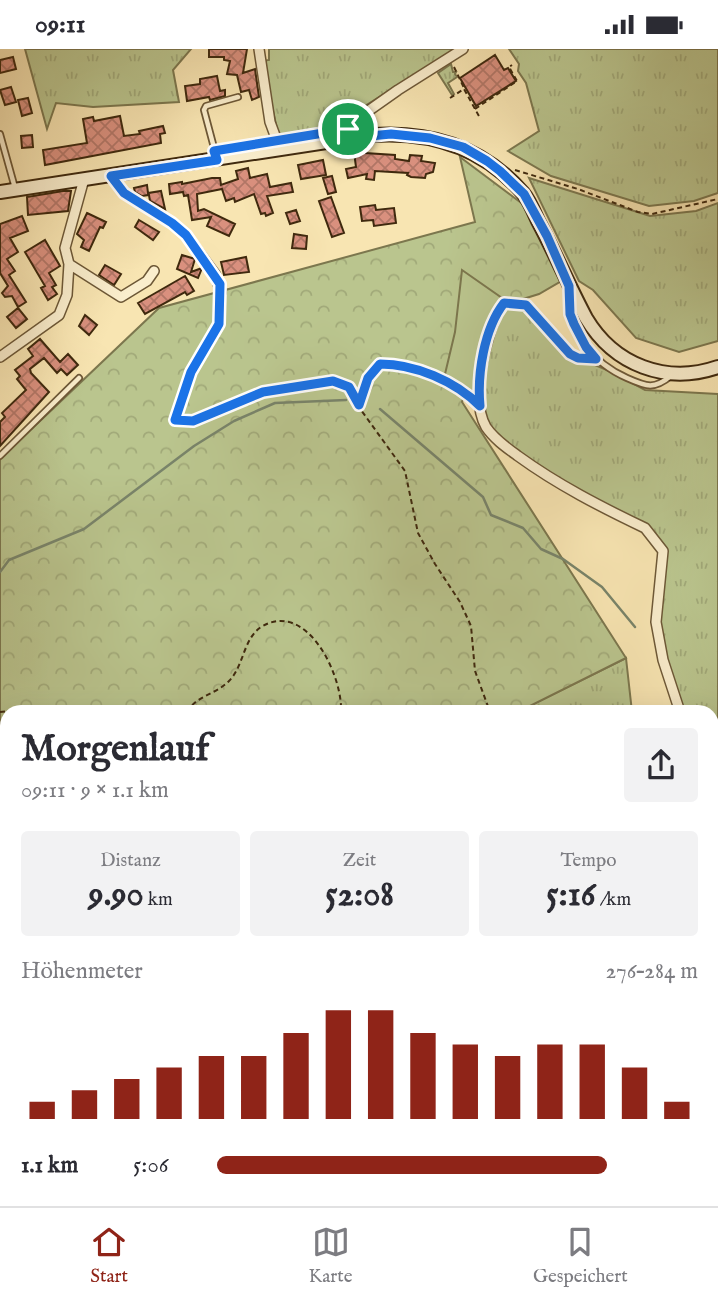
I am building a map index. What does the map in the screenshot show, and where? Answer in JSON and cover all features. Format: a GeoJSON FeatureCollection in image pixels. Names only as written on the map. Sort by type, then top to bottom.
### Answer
{"type":"FeatureCollection","features":[{"type":"Feature","properties":{"kind":"main road"},"geometry":{"type":"LineString","coordinates":[[0,192],[349,138],[391,134],[430,138],[463,147],[506,171],[524,194],[591,327],[611,349],[639,367],[674,374],[694,373],[718,367]]}},
{"type":"Feature","properties":{"kind":"street"},"geometry":{"type":"LineString","coordinates":[[259,49],[270,122],[280,149]]}},
{"type":"Feature","properties":{"kind":"street"},"geometry":{"type":"LineString","coordinates":[[349,138],[348,128],[354,121],[463,49]]}},
{"type":"Feature","properties":{"kind":"street"},"geometry":{"type":"LineString","coordinates":[[111,176],[124,193],[186,235],[215,274],[221,292]]}},
{"type":"Feature","properties":{"kind":"street"},"geometry":{"type":"LineString","coordinates":[[0,357],[59,315],[67,295],[69,264],[65,248],[84,179]]}},
{"type":"Feature","properties":{"kind":"street"},"geometry":{"type":"LineString","coordinates":[[69,264],[121,297],[147,282],[155,271]]}},
{"type":"Feature","properties":{"kind":"street"},"geometry":{"type":"LineString","coordinates":[[596,359],[578,358],[570,354],[526,305],[504,303],[498,311],[486,345],[480,406],[487,428],[503,445],[542,474],[645,529],[657,541],[663,551],[656,622],[663,660],[678,705]]}},
{"type":"Feature","properties":{"kind":"lane"},"geometry":{"type":"LineString","coordinates":[[217,160],[204,110],[206,106],[238,97]]}},
{"type":"Feature","properties":{"kind":"lane"},"geometry":{"type":"LineString","coordinates":[[0,134],[15,189]]}},
{"type":"Feature","properties":{"kind":"lane"},"geometry":{"type":"LineString","coordinates":[[569,286],[570,314],[586,347],[596,359],[614,373],[645,386],[658,385],[674,374]]}},
{"type":"Feature","properties":{"kind":"lane"},"geometry":{"type":"LineString","coordinates":[[0,456],[79,378]]}},
{"type":"Feature","properties":{"kind":"path"},"geometry":{"type":"LineString","coordinates":[[448,58],[480,118]]}},
{"type":"Feature","properties":{"kind":"path"},"geometry":{"type":"LineString","coordinates":[[475,109],[517,81],[509,67],[512,65]]}},
{"type":"Feature","properties":{"kind":"path"},"geometry":{"type":"LineString","coordinates":[[450,98],[464,89]]}},
{"type":"Feature","properties":{"kind":"path"},"geometry":{"type":"LineString","coordinates":[[506,171],[520,178]]}},
{"type":"Feature","properties":{"kind":"path"},"geometry":{"type":"LineString","coordinates":[[506,171],[578,189],[638,212],[652,214],[718,199]]}},
{"type":"Feature","properties":{"kind":"path"},"geometry":{"type":"LineString","coordinates":[[221,292],[219,324],[191,372],[175,420],[193,421],[263,392],[333,381],[349,387],[405,471],[418,533],[435,565],[460,602],[471,626],[475,671],[487,705]]}},
{"type":"Feature","properties":{"kind":"path"},"geometry":{"type":"LineString","coordinates":[[359,405],[368,378],[380,364],[397,364],[448,380],[480,406]]}},
{"type":"Feature","properties":{"kind":"path"},"geometry":{"type":"LineString","coordinates":[[192,705],[198,698],[214,692],[237,672],[251,638],[259,629],[272,622],[288,622],[303,629],[316,641],[338,684],[340,705]]}},
{"type":"Feature","properties":{"kind":"green space"},"geometry":{"type":"Polygon","coordinates":[[[25,49],[191,49],[173,70],[179,102],[93,107],[56,103],[47,129],[25,49]]]}},
{"type":"Feature","properties":{"kind":"green space"},"geometry":{"type":"Polygon","coordinates":[[[269,49],[455,49],[327,130],[279,138],[262,61],[269,60],[269,49]]]}},
{"type":"Feature","properties":{"kind":"green space"},"geometry":{"type":"Polygon","coordinates":[[[509,49],[718,49],[718,193],[694,201],[649,206],[551,176],[508,151],[539,131],[526,83],[518,71],[519,64],[509,49]]]}},
{"type":"Feature","properties":{"kind":"green space"},"geometry":{"type":"Polygon","coordinates":[[[451,64],[457,77],[448,83],[454,94],[452,95],[438,73],[451,64]]]}},
{"type":"Feature","properties":{"kind":"green space"},"geometry":{"type":"Polygon","coordinates":[[[460,157],[528,208],[563,280],[539,294],[497,307],[462,402],[626,658],[532,705],[0,705],[0,459],[159,308],[475,222],[460,157]]]}},
{"type":"Feature","properties":{"kind":"green space"},"geometry":{"type":"Polygon","coordinates":[[[529,178],[650,216],[696,211],[718,203],[718,341],[679,352],[636,338],[593,290],[579,281],[529,178]]]}},
{"type":"Feature","properties":{"kind":"green space"},"geometry":{"type":"Polygon","coordinates":[[[462,270],[502,298],[486,333],[476,396],[445,374],[455,332],[462,270]]]}},
{"type":"Feature","properties":{"kind":"green space"},"geometry":{"type":"Polygon","coordinates":[[[515,303],[526,305],[578,358],[645,390],[718,394],[718,705],[677,705],[658,623],[665,577],[658,540],[577,494],[487,428],[479,396],[498,311],[515,303]]]}},
{"type":"Feature","properties":{"kind":"green space"},"geometry":{"type":"Polygon","coordinates":[[[626,658],[631,705],[531,705],[626,658]]]}},
{"type":"Feature","properties":{"kind":"building"},"geometry":{"type":"Polygon","coordinates":[[[209,49],[247,49],[243,73],[255,69],[259,97],[252,100],[249,90],[241,92],[237,75],[227,74],[230,61],[224,60],[224,57],[209,57],[209,49]]]}},
{"type":"Feature","properties":{"kind":"building"},"geometry":{"type":"Polygon","coordinates":[[[495,55],[504,70],[508,68],[516,81],[476,106],[460,78],[495,55]]]}},
{"type":"Feature","properties":{"kind":"building"},"geometry":{"type":"Polygon","coordinates":[[[13,57],[16,69],[0,73],[0,60],[13,57]]]}},
{"type":"Feature","properties":{"kind":"building"},"geometry":{"type":"Polygon","coordinates":[[[217,76],[220,91],[225,90],[225,96],[187,101],[185,86],[200,84],[200,79],[217,76]]]}},
{"type":"Feature","properties":{"kind":"building"},"geometry":{"type":"Polygon","coordinates":[[[11,87],[16,102],[5,105],[0,90],[11,87]]]}},
{"type":"Feature","properties":{"kind":"building"},"geometry":{"type":"Polygon","coordinates":[[[28,98],[32,113],[22,116],[18,100],[28,98]]]}},
{"type":"Feature","properties":{"kind":"building"},"geometry":{"type":"Polygon","coordinates":[[[120,116],[124,136],[163,126],[165,133],[160,134],[161,143],[45,165],[43,150],[87,143],[83,119],[93,117],[94,121],[120,116]]]}},
{"type":"Feature","properties":{"kind":"building"},"geometry":{"type":"Polygon","coordinates":[[[32,135],[33,147],[22,148],[21,136],[32,135]]]}},
{"type":"Feature","properties":{"kind":"building"},"geometry":{"type":"Polygon","coordinates":[[[364,150],[365,153],[395,155],[395,159],[409,161],[410,155],[422,156],[421,161],[435,163],[433,172],[426,174],[425,178],[411,177],[408,173],[375,171],[374,180],[366,179],[367,174],[348,178],[346,169],[356,167],[354,152],[364,150]]]}},
{"type":"Feature","properties":{"kind":"building"},"geometry":{"type":"Polygon","coordinates":[[[323,160],[326,175],[301,179],[298,165],[323,160]]]}},
{"type":"Feature","properties":{"kind":"building"},"geometry":{"type":"Polygon","coordinates":[[[248,168],[250,178],[267,174],[270,187],[291,183],[293,192],[267,196],[273,213],[266,216],[265,213],[261,214],[254,194],[235,202],[234,198],[226,201],[222,189],[197,194],[198,211],[204,209],[235,224],[229,236],[207,226],[211,217],[192,220],[188,195],[184,196],[183,192],[170,194],[169,184],[220,178],[221,185],[238,179],[236,171],[248,168]]]}},
{"type":"Feature","properties":{"kind":"building"},"geometry":{"type":"Polygon","coordinates":[[[332,176],[336,192],[328,194],[323,178],[332,176]]]}},
{"type":"Feature","properties":{"kind":"building"},"geometry":{"type":"Polygon","coordinates":[[[147,185],[148,193],[161,191],[165,209],[150,201],[149,195],[142,196],[135,192],[134,188],[147,185]]]}},
{"type":"Feature","properties":{"kind":"building"},"geometry":{"type":"Polygon","coordinates":[[[71,191],[68,211],[28,215],[27,197],[71,191]]]}},
{"type":"Feature","properties":{"kind":"building"},"geometry":{"type":"Polygon","coordinates":[[[331,197],[344,233],[332,237],[319,201],[331,197]]]}},
{"type":"Feature","properties":{"kind":"building"},"geometry":{"type":"Polygon","coordinates":[[[375,205],[376,210],[394,208],[396,223],[374,226],[373,220],[362,221],[360,207],[375,205]]]}},
{"type":"Feature","properties":{"kind":"building"},"geometry":{"type":"Polygon","coordinates":[[[296,210],[300,221],[290,224],[286,213],[296,210]]]}},
{"type":"Feature","properties":{"kind":"building"},"geometry":{"type":"Polygon","coordinates":[[[87,213],[106,222],[103,228],[100,227],[89,251],[81,247],[84,240],[77,234],[87,213]]]}},
{"type":"Feature","properties":{"kind":"building"},"geometry":{"type":"Polygon","coordinates":[[[22,216],[28,231],[10,238],[18,252],[7,259],[15,271],[9,275],[26,302],[18,307],[12,296],[5,297],[2,293],[8,286],[0,273],[0,224],[22,216]]]}},
{"type":"Feature","properties":{"kind":"building"},"geometry":{"type":"Polygon","coordinates":[[[139,220],[159,232],[153,240],[135,227],[139,220]]]}},
{"type":"Feature","properties":{"kind":"building"},"geometry":{"type":"Polygon","coordinates":[[[294,234],[307,236],[306,249],[292,248],[294,234]]]}},
{"type":"Feature","properties":{"kind":"building"},"geometry":{"type":"Polygon","coordinates":[[[45,240],[60,266],[49,273],[56,285],[52,287],[57,294],[48,300],[41,288],[45,286],[25,252],[45,240]]]}},
{"type":"Feature","properties":{"kind":"building"},"geometry":{"type":"Polygon","coordinates":[[[182,255],[195,259],[191,272],[202,268],[198,278],[177,269],[182,255]]]}},
{"type":"Feature","properties":{"kind":"building"},"geometry":{"type":"Polygon","coordinates":[[[246,257],[249,272],[224,275],[221,262],[246,257]]]}},
{"type":"Feature","properties":{"kind":"building"},"geometry":{"type":"Polygon","coordinates":[[[105,265],[121,274],[114,285],[99,275],[105,265]]]}},
{"type":"Feature","properties":{"kind":"building"},"geometry":{"type":"Polygon","coordinates":[[[185,276],[194,291],[187,295],[185,292],[145,314],[138,303],[185,276]]]}},
{"type":"Feature","properties":{"kind":"building"},"geometry":{"type":"Polygon","coordinates":[[[18,308],[27,319],[16,328],[7,317],[18,308]]]}},
{"type":"Feature","properties":{"kind":"building"},"geometry":{"type":"Polygon","coordinates":[[[85,315],[97,325],[89,335],[79,326],[85,315]]]}},
{"type":"Feature","properties":{"kind":"building"},"geometry":{"type":"Polygon","coordinates":[[[40,339],[60,362],[68,354],[78,365],[67,375],[61,369],[57,373],[44,358],[30,369],[49,392],[0,446],[0,422],[5,417],[2,413],[26,390],[17,379],[20,376],[15,370],[33,356],[28,349],[40,339]]]}},
{"type":"Feature","properties":{"kind":"waterway"},"geometry":{"type":"LineString","coordinates":[[0,572],[9,560],[84,529],[194,446],[234,421],[275,403],[346,400]]}},
{"type":"Feature","properties":{"kind":"waterway"},"geometry":{"type":"LineString","coordinates":[[380,409],[483,497],[491,515],[523,528],[541,549],[563,559],[602,587],[635,627]]}},
{"type":"Feature","properties":{"kind":"route"},"geometry":{"type":"LineString","coordinates":[[348,129],[349,138],[409,134],[452,143],[471,151],[500,171],[524,194],[547,236],[569,286],[570,314],[586,347],[596,359],[578,358],[570,354],[526,305],[504,303],[488,335],[482,365],[480,406],[470,395],[448,380],[397,364],[380,364],[368,378],[359,405],[349,387],[333,381],[263,392],[193,421],[175,420],[191,372],[219,324],[220,284],[186,235],[124,193],[111,176],[217,160],[214,151],[348,129]]}}]}
